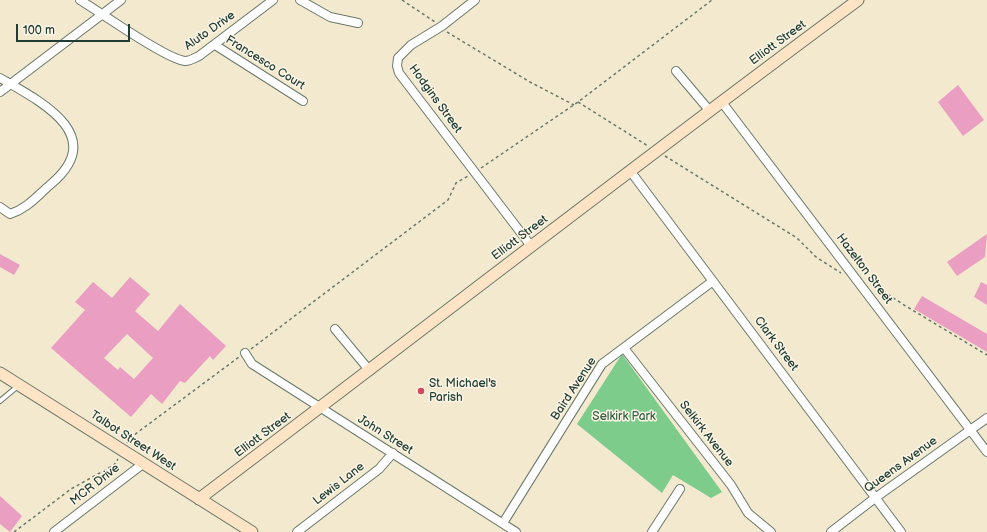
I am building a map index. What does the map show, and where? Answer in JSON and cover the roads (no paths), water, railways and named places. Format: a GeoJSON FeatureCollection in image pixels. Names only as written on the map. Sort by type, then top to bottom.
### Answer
{"type":"FeatureCollection","features":[{"type":"Feature","properties":{"kind":"street"},"geometry":{"type":"LineString","coordinates":[[80,0],[103,14]]}},
{"type":"Feature","properties":{"kind":"street"},"geometry":{"type":"LineString","coordinates":[[0,92],[121,0]]}},
{"type":"Feature","properties":{"kind":"street","name":"Aluto Drive"},"geometry":{"type":"LineString","coordinates":[[103,14],[157,49],[178,59],[188,61],[199,56],[215,45],[273,0]]}},
{"type":"Feature","properties":{"kind":"street"},"geometry":{"type":"LineString","coordinates":[[300,0],[330,17],[358,23]]}},
{"type":"Feature","properties":{"kind":"street","name":"Hodgins Street"},"geometry":{"type":"LineString","coordinates":[[475,0],[442,26],[412,45],[398,58],[397,66],[399,73],[472,174],[531,246]]}},
{"type":"Feature","properties":{"kind":"street","name":"Elliott Street"},"geometry":{"type":"LineString","coordinates":[[200,499],[370,371],[531,246],[631,172],[709,110],[858,0]]}},
{"type":"Feature","properties":{"kind":"street","name":"Francesco Court"},"geometry":{"type":"LineString","coordinates":[[215,45],[303,101]]}},
{"type":"Feature","properties":{"kind":"street"},"geometry":{"type":"LineString","coordinates":[[676,70],[709,110]]}},
{"type":"Feature","properties":{"kind":"street"},"geometry":{"type":"LineString","coordinates":[[0,78],[50,108],[64,125],[74,144],[74,156],[69,166],[23,210],[10,214],[0,207]]}},
{"type":"Feature","properties":{"kind":"street","name":"Hazelton Street"},"geometry":{"type":"LineString","coordinates":[[721,101],[987,452]]}},
{"type":"Feature","properties":{"kind":"street","name":"Clark Street"},"geometry":{"type":"LineString","coordinates":[[631,172],[901,532]]}},
{"type":"Feature","properties":{"kind":"street","name":"Baird Avenue"},"geometry":{"type":"LineString","coordinates":[[503,523],[602,364],[713,281]]}},
{"type":"Feature","properties":{"kind":"street"},"geometry":{"type":"LineString","coordinates":[[334,328],[370,371]]}},
{"type":"Feature","properties":{"kind":"street","name":"Selkirk Avenue"},"geometry":{"type":"LineString","coordinates":[[624,348],[731,486],[748,513],[772,532]]}},
{"type":"Feature","properties":{"kind":"street","name":"John Street"},"geometry":{"type":"LineString","coordinates":[[245,353],[252,364],[319,409],[392,453],[516,532]]}},
{"type":"Feature","properties":{"kind":"street","name":"Talbot Street West"},"geometry":{"type":"LineString","coordinates":[[0,373],[252,532]]}},
{"type":"Feature","properties":{"kind":"street","name":"Queens Avenue"},"geometry":{"type":"LineString","coordinates":[[831,532],[875,498],[987,418]]}},
{"type":"Feature","properties":{"kind":"street","name":"Lewis Lane"},"geometry":{"type":"LineString","coordinates":[[297,532],[379,469],[392,453]]}},
{"type":"Feature","properties":{"kind":"street","name":"MCR Drive"},"geometry":{"type":"LineString","coordinates":[[54,532],[64,529],[144,463]]}},
{"type":"Feature","properties":{"kind":"street"},"geometry":{"type":"LineString","coordinates":[[652,532],[680,489]]}},
{"type":"Feature","properties":{"kind":"lane"},"geometry":{"type":"LineString","coordinates":[[0,401],[10,391],[20,385]]}},
{"type":"Feature","properties":{"kind":"place","name":"St. Michael's Parish"},"geometry":{"type":"Point","coordinates":[421,391]}},
{"type":"Feature","properties":{"kind":"park label","name":"Selkirk Park"},"geometry":{"type":"Point","coordinates":[624,417]}}]}
